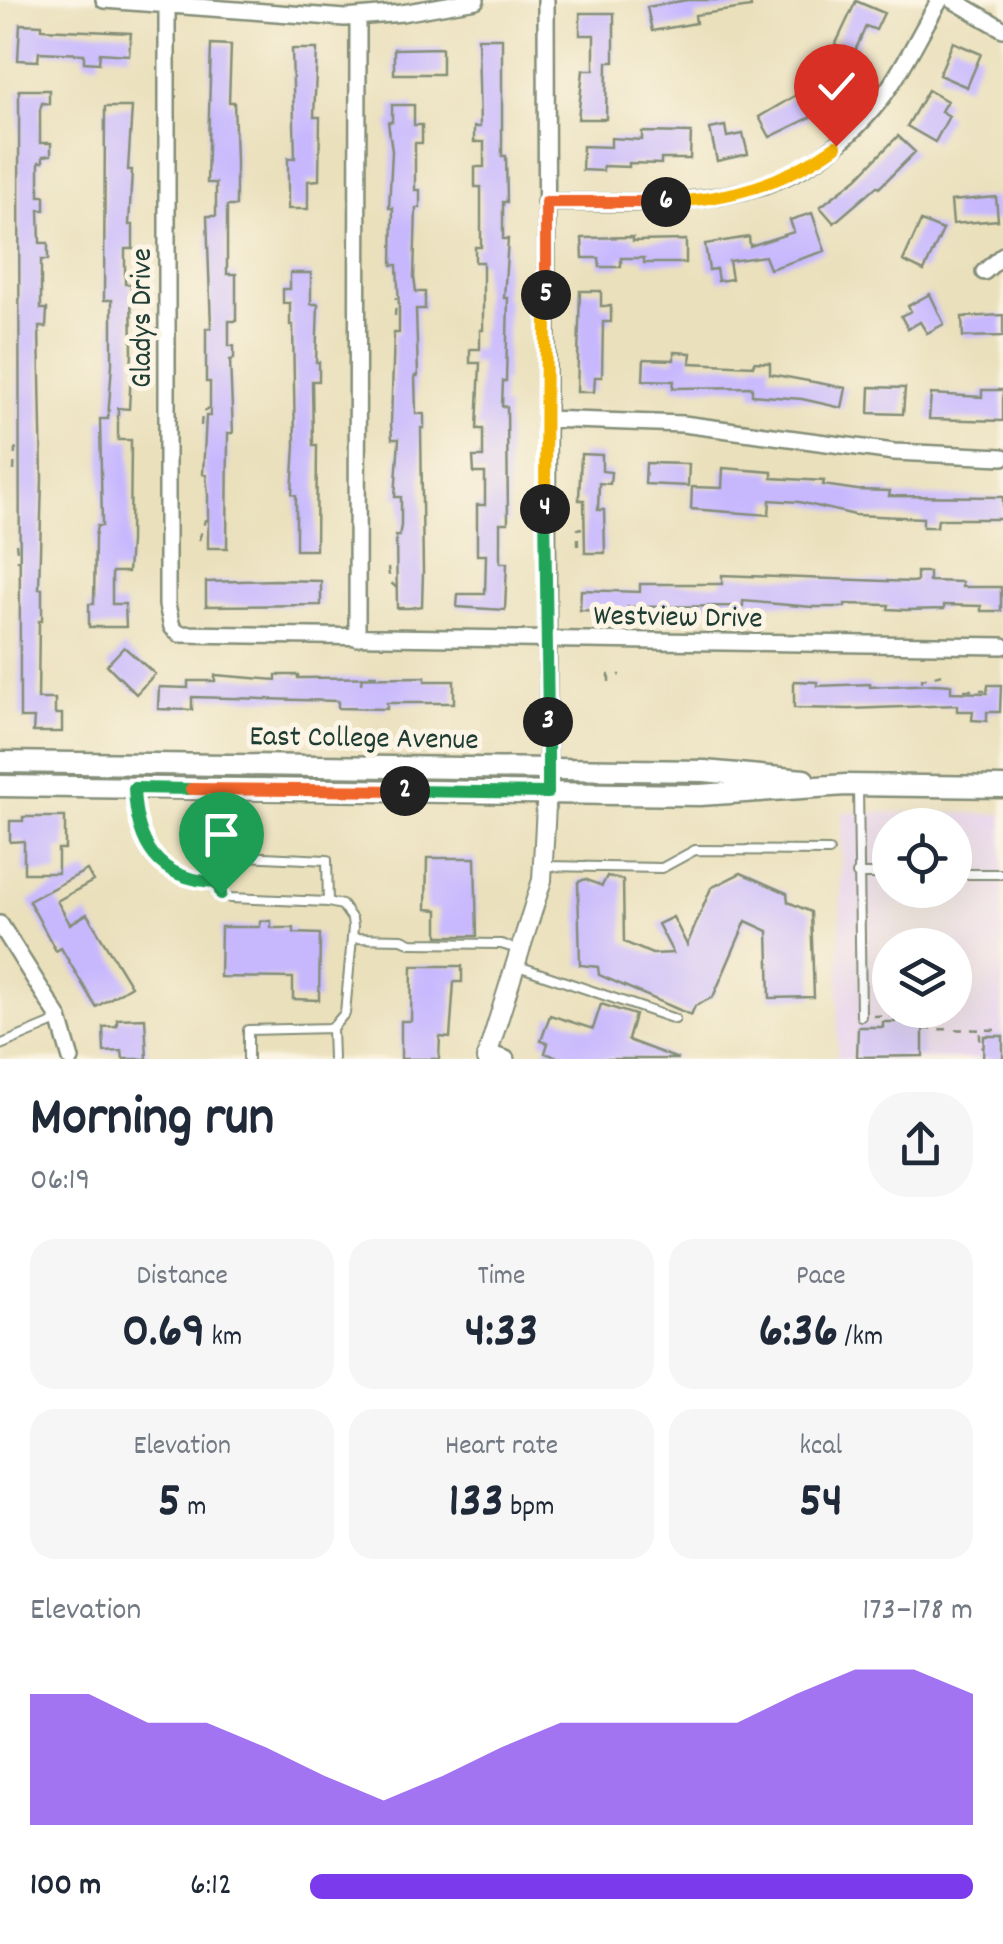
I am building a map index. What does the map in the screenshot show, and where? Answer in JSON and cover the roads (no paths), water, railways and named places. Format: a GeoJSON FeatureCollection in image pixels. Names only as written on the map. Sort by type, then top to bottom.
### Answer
{"type":"FeatureCollection","features":[{"type":"Feature","properties":{"kind":"main road","name":"East College Avenue"},"geometry":{"type":"LineString","coordinates":[[0,762],[750,773],[852,785]]}},
{"type":"Feature","properties":{"kind":"main road","name":"East College Avenue"},"geometry":{"type":"LineString","coordinates":[[0,786],[700,795],[852,785],[1003,786]]}},
{"type":"Feature","properties":{"kind":"street"},"geometry":{"type":"LineString","coordinates":[[104,0],[358,18],[476,0]]}},
{"type":"Feature","properties":{"kind":"street"},"geometry":{"type":"LineString","coordinates":[[494,1057],[538,900],[548,793],[546,0]]}},
{"type":"Feature","properties":{"kind":"street"},"geometry":{"type":"LineString","coordinates":[[546,202],[697,201],[768,185],[795,172],[836,146],[882,97],[940,0]]}},
{"type":"Feature","properties":{"kind":"street"},"geometry":{"type":"LineString","coordinates":[[953,0],[1003,29]]}},
{"type":"Feature","properties":{"kind":"street","name":"Gladys Drive"},"geometry":{"type":"LineString","coordinates":[[167,5],[167,605],[175,630]]}},
{"type":"Feature","properties":{"kind":"street"},"geometry":{"type":"LineString","coordinates":[[357,638],[358,18]]}},
{"type":"Feature","properties":{"kind":"street"},"geometry":{"type":"LineString","coordinates":[[984,272],[1003,256]]}},
{"type":"Feature","properties":{"kind":"street"},"geometry":{"type":"LineString","coordinates":[[546,419],[683,424],[894,452],[1003,456]]}},
{"type":"Feature","properties":{"kind":"street","name":"Westview Drive"},"geometry":{"type":"LineString","coordinates":[[175,630],[187,636],[1003,646]]}},
{"type":"Feature","properties":{"kind":"street"},"geometry":{"type":"LineString","coordinates":[[0,924],[60,1020],[70,1059]]}},
{"type":"Feature","properties":{"kind":"lane"},"geometry":{"type":"LineString","coordinates":[[134,763],[136,820],[155,856],[177,876],[190,881],[217,882]]}},
{"type":"Feature","properties":{"kind":"lane"},"geometry":{"type":"LineString","coordinates":[[852,785],[861,1016]]}},
{"type":"Feature","properties":{"kind":"lane"},"geometry":{"type":"LineString","coordinates":[[544,866],[662,868],[695,850],[829,850]]}},
{"type":"Feature","properties":{"kind":"lane"},"geometry":{"type":"LineString","coordinates":[[328,902],[328,864],[324,859],[223,855],[218,860],[218,891],[230,898],[328,902],[342,905],[352,919],[344,1013],[332,1028],[332,1059]]}},
{"type":"Feature","properties":{"kind":"lane"},"geometry":{"type":"LineString","coordinates":[[857,874],[872,874]]}},
{"type":"Feature","properties":{"kind":"lane"},"geometry":{"type":"LineString","coordinates":[[972,874],[1003,874]]}},
{"type":"Feature","properties":{"kind":"lane"},"geometry":{"type":"LineString","coordinates":[[352,938],[501,944],[519,958],[674,1018]]}},
{"type":"Feature","properties":{"kind":"lane"},"geometry":{"type":"LineString","coordinates":[[0,1045],[60,1020]]}},
{"type":"Feature","properties":{"kind":"lane"},"geometry":{"type":"LineString","coordinates":[[248,1059],[248,1030],[332,1028]]}}]}
